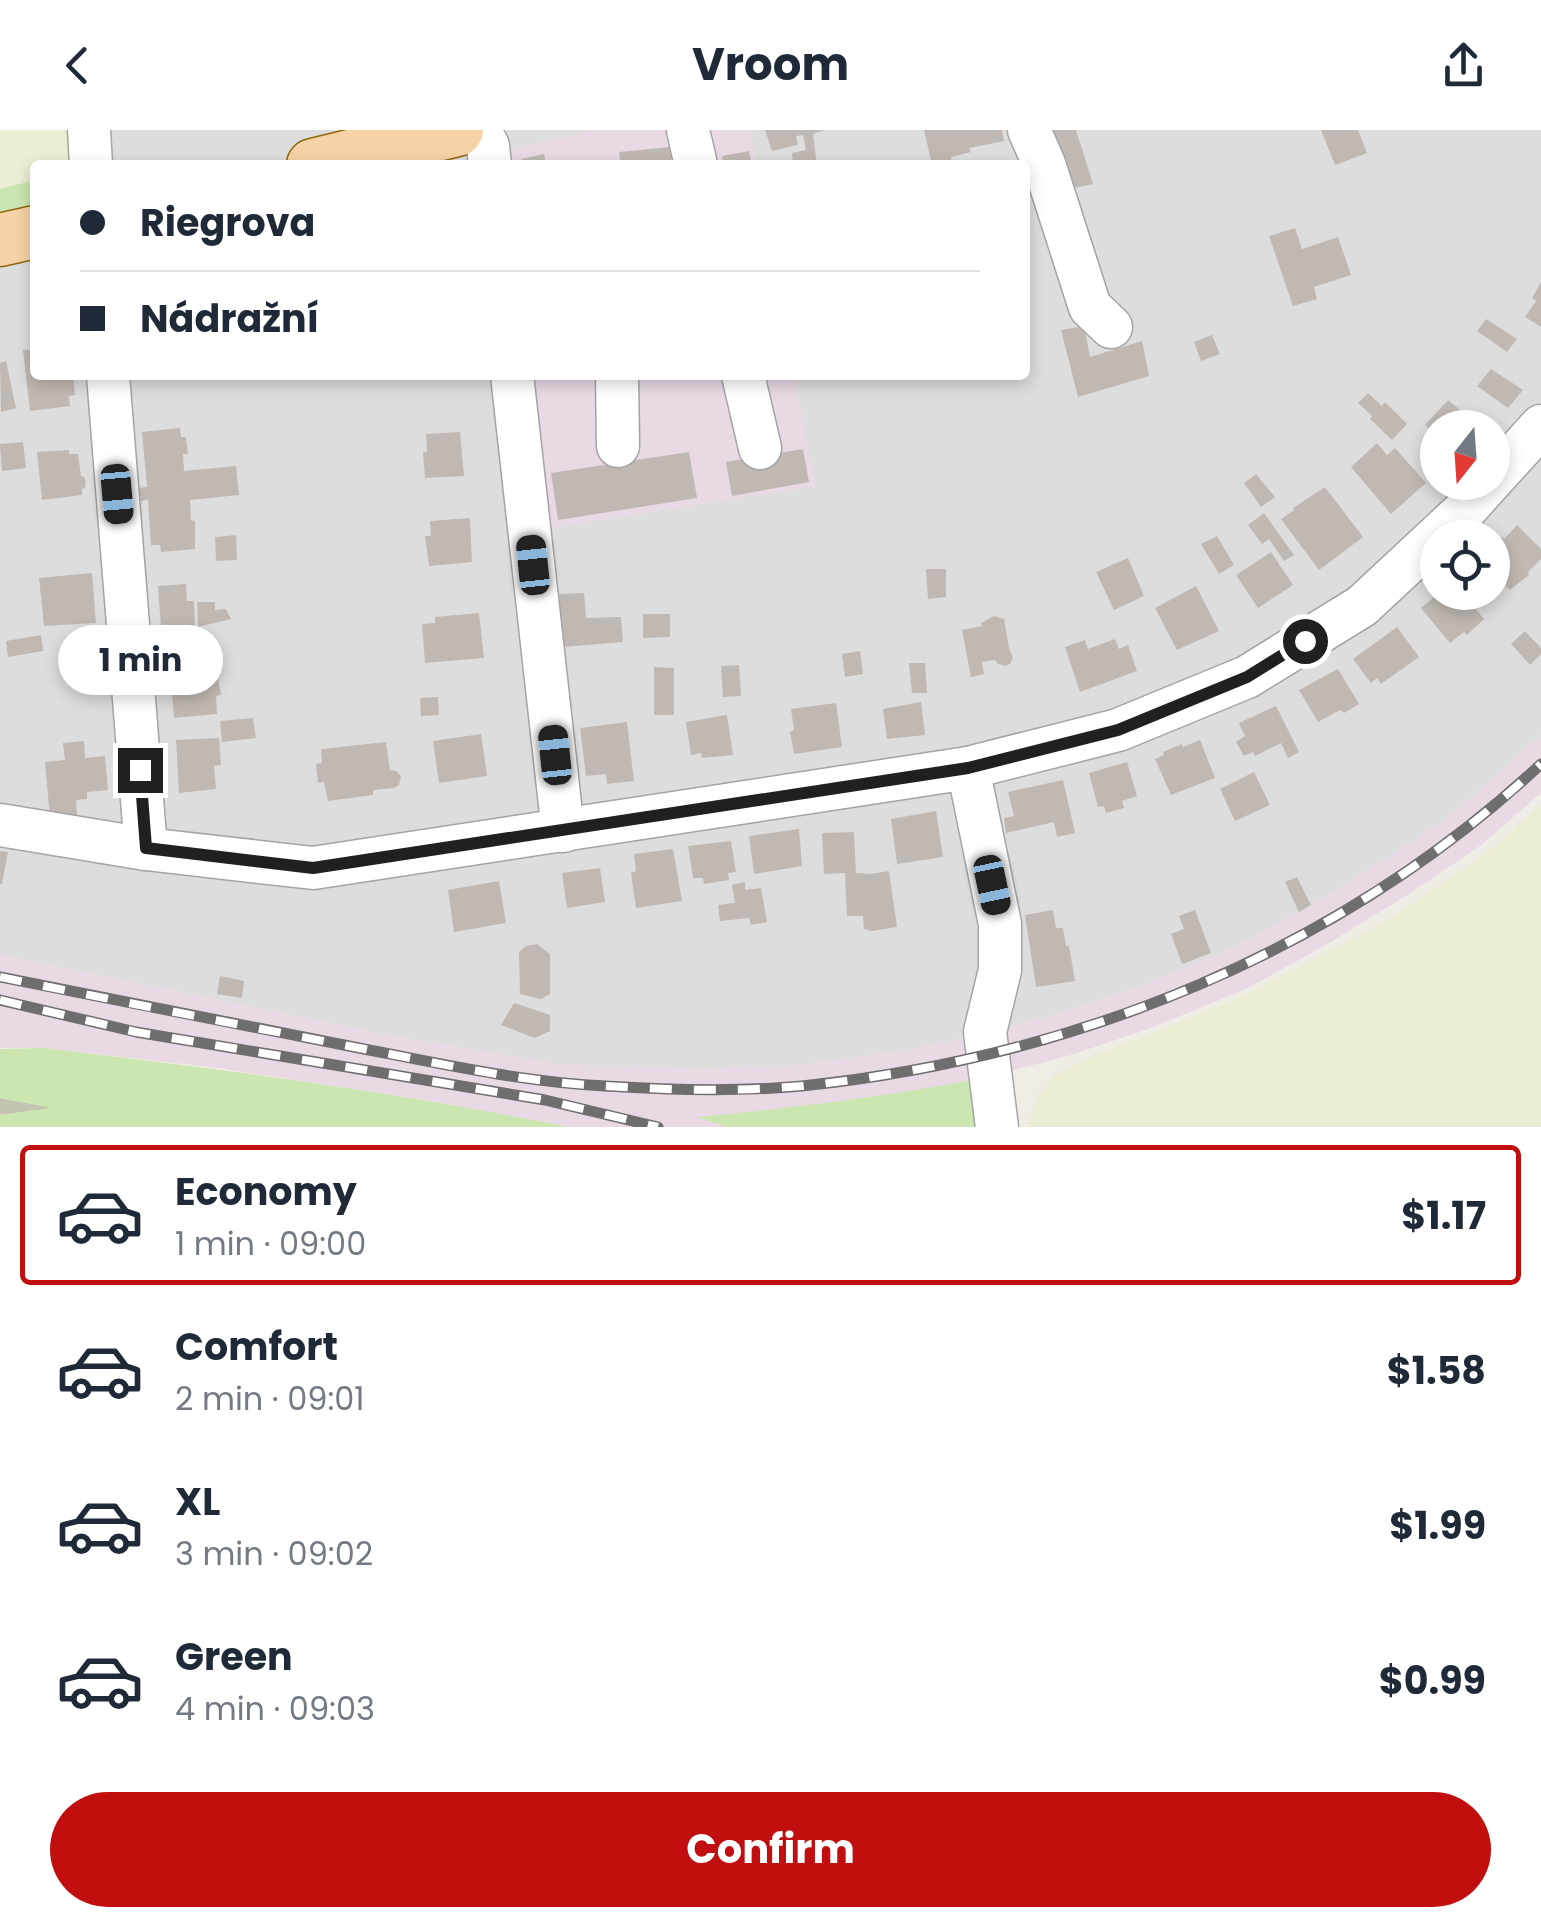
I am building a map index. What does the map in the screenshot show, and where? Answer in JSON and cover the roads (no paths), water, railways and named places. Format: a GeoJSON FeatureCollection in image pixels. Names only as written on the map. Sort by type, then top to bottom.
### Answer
{"type":"FeatureCollection","features":[{"type":"Feature","properties":{"kind":"main road"},"geometry":{"type":"LineString","coordinates":[[334,160],[457,130]]}},
{"type":"Feature","properties":{"kind":"main road"},"geometry":{"type":"LineString","coordinates":[[0,240],[30,233]]}},
{"type":"Feature","properties":{"kind":"street"},"geometry":{"type":"LineString","coordinates":[[89,130],[91,160]]}},
{"type":"Feature","properties":{"kind":"street"},"geometry":{"type":"LineString","coordinates":[[479,130],[488,146],[489,160]]}},
{"type":"Feature","properties":{"kind":"street"},"geometry":{"type":"LineString","coordinates":[[688,130],[695,160]]}},
{"type":"Feature","properties":{"kind":"street"},"geometry":{"type":"LineString","coordinates":[[1028,130],[1044,164],[1090,307],[1110,326]]}},
{"type":"Feature","properties":{"kind":"street"},"geometry":{"type":"LineString","coordinates":[[108,380],[146,848]]}},
{"type":"Feature","properties":{"kind":"street"},"geometry":{"type":"LineString","coordinates":[[513,380],[564,831]]}},
{"type":"Feature","properties":{"kind":"street"},"geometry":{"type":"LineString","coordinates":[[616,380],[618,446]]}},
{"type":"Feature","properties":{"kind":"street"},"geometry":{"type":"LineString","coordinates":[[744,380],[760,448]]}},
{"type":"Feature","properties":{"kind":"street"},"geometry":{"type":"LineString","coordinates":[[1510,460],[1541,426]]}},
{"type":"Feature","properties":{"kind":"street"},"geometry":{"type":"LineString","coordinates":[[0,824],[146,848],[313,868],[968,768],[1118,730],[1247,677],[1362,606],[1474,500]]}},
{"type":"Feature","properties":{"kind":"street"},"geometry":{"type":"LineString","coordinates":[[968,768],[1000,924],[1000,970],[985,1032],[996,1127]]}},
{"type":"Feature","properties":{"kind":"railway"},"geometry":{"type":"LineString","coordinates":[[0,977],[542,1080],[605,1086],[753,1089],[904,1072],[1004,1050],[1102,1021],[1198,985],[1291,941],[1379,890],[1463,831],[1541,764]]}},
{"type":"Feature","properties":{"kind":"railway"},"geometry":{"type":"LineString","coordinates":[[0,1000],[136,1032],[545,1100],[658,1127]]}}]}
